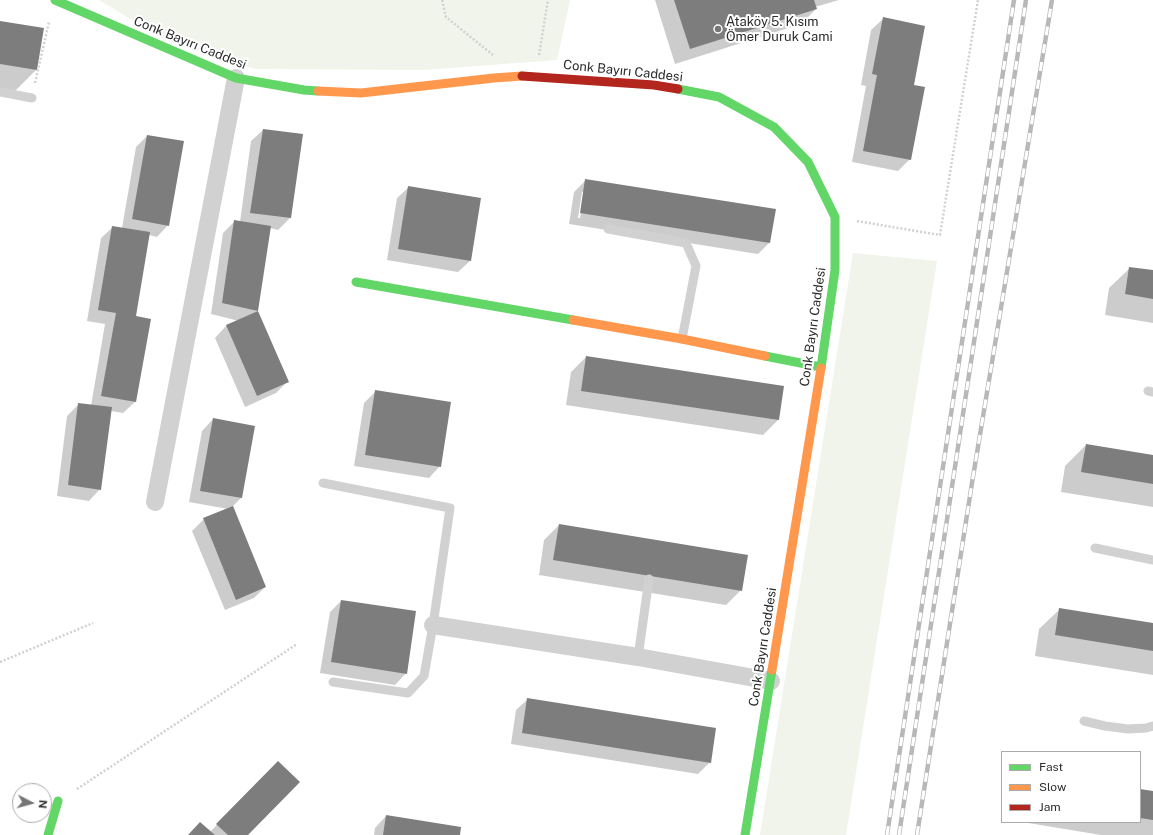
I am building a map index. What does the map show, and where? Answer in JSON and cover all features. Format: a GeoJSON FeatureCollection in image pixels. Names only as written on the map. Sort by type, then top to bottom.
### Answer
{"type":"FeatureCollection","features":[{"type":"Feature","properties":{"kind":"street","name":"Conk Bayırı Caddesi"},"geometry":{"type":"LineString","coordinates":[[55,0],[236,78],[304,90],[361,93],[494,78],[535,76],[654,85],[719,97],[774,127],[808,162],[835,217],[835,270],[821,367],[745,835]]}},
{"type":"Feature","properties":{"kind":"street"},"geometry":{"type":"LineString","coordinates":[[155,502],[236,78]]}},
{"type":"Feature","properties":{"kind":"street"},"geometry":{"type":"LineString","coordinates":[[356,282],[682,339],[821,367]]}},
{"type":"Feature","properties":{"kind":"street"},"geometry":{"type":"LineString","coordinates":[[433,625],[638,657],[771,680]]}},
{"type":"Feature","properties":{"kind":"street"},"geometry":{"type":"LineString","coordinates":[[48,835],[58,801]]}},
{"type":"Feature","properties":{"kind":"lane"},"geometry":{"type":"LineString","coordinates":[[0,92],[32,98]]}},
{"type":"Feature","properties":{"kind":"lane"},"geometry":{"type":"LineString","coordinates":[[608,229],[686,243],[696,266],[682,339]]}},
{"type":"Feature","properties":{"kind":"lane"},"geometry":{"type":"LineString","coordinates":[[323,483],[450,508],[424,676],[408,693],[333,682]]}},
{"type":"Feature","properties":{"kind":"lane"},"geometry":{"type":"LineString","coordinates":[[1095,548],[1153,560]]}},
{"type":"Feature","properties":{"kind":"lane"},"geometry":{"type":"LineString","coordinates":[[638,657],[649,579]]}},
{"type":"Feature","properties":{"kind":"lane"},"geometry":{"type":"LineString","coordinates":[[1084,720],[1128,730],[1153,726]]}},
{"type":"Feature","properties":{"kind":"path"},"geometry":{"type":"LineString","coordinates":[[442,0],[446,16],[518,76]]}},
{"type":"Feature","properties":{"kind":"path"},"geometry":{"type":"LineString","coordinates":[[535,76],[548,0]]}},
{"type":"Feature","properties":{"kind":"path"},"geometry":{"type":"LineString","coordinates":[[835,217],[940,235],[978,0]]}},
{"type":"Feature","properties":{"kind":"path"},"geometry":{"type":"LineString","coordinates":[[32,98],[50,15]]}},
{"type":"Feature","properties":{"kind":"path"},"geometry":{"type":"LineString","coordinates":[[0,662],[93,623]]}},
{"type":"Feature","properties":{"kind":"path"},"geometry":{"type":"LineString","coordinates":[[58,801],[297,644]]}},
{"type":"Feature","properties":{"kind":"shaded area"},"geometry":{"type":"Polygon","coordinates":[[[99,0],[570,0],[557,60],[424,70],[255,69],[165,40],[99,0]]]}},
{"type":"Feature","properties":{"kind":"shaded area"},"geometry":{"type":"Polygon","coordinates":[[[853,253],[937,261],[846,835],[760,835],[853,253]]]}},
{"type":"Feature","properties":{"kind":"building","name":"Ataköy 5. Kısım Ömer Duruk Cami"},"geometry":{"type":"Polygon","coordinates":[[[674,0],[814,0],[817,9],[690,49],[674,0]]]}},
{"type":"Feature","properties":{"kind":"building"},"geometry":{"type":"Polygon","coordinates":[[[883,17],[925,26],[914,85],[925,87],[911,160],[863,151],[877,75],[872,74],[883,17]]]}},
{"type":"Feature","properties":{"kind":"building"},"geometry":{"type":"Polygon","coordinates":[[[0,21],[44,28],[37,70],[0,64],[0,21]]]}},
{"type":"Feature","properties":{"kind":"building"},"geometry":{"type":"Polygon","coordinates":[[[263,129],[303,134],[291,218],[250,213],[263,129]]]}},
{"type":"Feature","properties":{"kind":"building"},"geometry":{"type":"Polygon","coordinates":[[[147,135],[184,141],[169,226],[132,219],[147,135]]]}},
{"type":"Feature","properties":{"kind":"building"},"geometry":{"type":"Polygon","coordinates":[[[585,179],[776,209],[770,243],[580,213],[585,179]]]}},
{"type":"Feature","properties":{"kind":"building"},"geometry":{"type":"Polygon","coordinates":[[[408,186],[481,198],[471,261],[398,249],[408,186]]]}},
{"type":"Feature","properties":{"kind":"building"},"geometry":{"type":"Polygon","coordinates":[[[234,220],[271,226],[258,311],[222,303],[234,220]]]}},
{"type":"Feature","properties":{"kind":"building"},"geometry":{"type":"Polygon","coordinates":[[[112,226],[150,232],[136,316],[151,319],[136,402],[101,396],[116,313],[98,310],[112,226]]]}},
{"type":"Feature","properties":{"kind":"building"},"geometry":{"type":"Polygon","coordinates":[[[1129,267],[1153,270],[1153,299],[1125,294],[1129,267]]]}},
{"type":"Feature","properties":{"kind":"building"},"geometry":{"type":"Polygon","coordinates":[[[258,311],[289,382],[257,396],[226,325],[258,311]]]}},
{"type":"Feature","properties":{"kind":"building"},"geometry":{"type":"Polygon","coordinates":[[[586,356],[784,386],[779,420],[581,391],[586,356]]]}},
{"type":"Feature","properties":{"kind":"building"},"geometry":{"type":"Polygon","coordinates":[[[375,390],[451,402],[441,467],[365,455],[375,390]]]}},
{"type":"Feature","properties":{"kind":"building"},"geometry":{"type":"Polygon","coordinates":[[[78,403],[112,407],[101,490],[68,485],[78,403]]]}},
{"type":"Feature","properties":{"kind":"building"},"geometry":{"type":"Polygon","coordinates":[[[213,418],[255,426],[242,498],[200,491],[213,418]]]}},
{"type":"Feature","properties":{"kind":"building"},"geometry":{"type":"Polygon","coordinates":[[[1086,444],[1153,455],[1153,484],[1081,472],[1086,444]]]}},
{"type":"Feature","properties":{"kind":"building"},"geometry":{"type":"Polygon","coordinates":[[[233,506],[266,587],[236,600],[203,518],[233,506]]]}},
{"type":"Feature","properties":{"kind":"building"},"geometry":{"type":"Polygon","coordinates":[[[559,524],[748,555],[742,591],[553,560],[559,524]]]}},
{"type":"Feature","properties":{"kind":"building"},"geometry":{"type":"Polygon","coordinates":[[[341,600],[416,611],[407,674],[331,662],[341,600]]]}},
{"type":"Feature","properties":{"kind":"building"},"geometry":{"type":"Polygon","coordinates":[[[1059,608],[1153,623],[1153,651],[1055,635],[1059,608]]]}},
{"type":"Feature","properties":{"kind":"building"},"geometry":{"type":"Polygon","coordinates":[[[527,698],[716,728],[711,763],[522,733],[527,698]]]}},
{"type":"Feature","properties":{"kind":"building"},"geometry":{"type":"Polygon","coordinates":[[[278,761],[300,782],[248,835],[228,835],[216,824],[278,761]]]}},
{"type":"Feature","properties":{"kind":"building"},"geometry":{"type":"Polygon","coordinates":[[[1141,789],[1153,791],[1153,820],[1141,818],[1141,789]]]}},
{"type":"Feature","properties":{"kind":"building"},"geometry":{"type":"Polygon","coordinates":[[[386,815],[461,827],[460,835],[383,835],[386,815]]]}},
{"type":"Feature","properties":{"kind":"building"},"geometry":{"type":"Polygon","coordinates":[[[200,822],[215,835],[188,835],[200,822]]]}},
{"type":"Feature","properties":{"kind":"railway"},"geometry":{"type":"LineString","coordinates":[[887,835],[1014,0]]}},
{"type":"Feature","properties":{"kind":"railway"},"geometry":{"type":"LineString","coordinates":[[899,835],[1026,0]]}},
{"type":"Feature","properties":{"kind":"railway"},"geometry":{"type":"LineString","coordinates":[[917,835],[972,483],[1052,0]]}},
{"type":"Feature","properties":{"kind":"traffic: fast"},"geometry":{"type":"LineString","coordinates":[[55,0],[236,78],[304,90],[318,91]]}},
{"type":"Feature","properties":{"kind":"traffic: fast"},"geometry":{"type":"LineString","coordinates":[[678,89],[719,97],[774,127],[808,162],[835,217],[835,270],[821,368]]}},
{"type":"Feature","properties":{"kind":"traffic: fast"},"geometry":{"type":"LineString","coordinates":[[356,282],[573,320]]}},
{"type":"Feature","properties":{"kind":"traffic: fast"},"geometry":{"type":"LineString","coordinates":[[765,356],[821,367]]}},
{"type":"Feature","properties":{"kind":"traffic: fast"},"geometry":{"type":"LineString","coordinates":[[745,835],[772,670]]}},
{"type":"Feature","properties":{"kind":"traffic: fast"},"geometry":{"type":"LineString","coordinates":[[48,835],[58,801]]}},
{"type":"Feature","properties":{"kind":"traffic: slow"},"geometry":{"type":"LineString","coordinates":[[318,91],[361,93],[522,76]]}},
{"type":"Feature","properties":{"kind":"traffic: slow"},"geometry":{"type":"LineString","coordinates":[[573,320],[682,339],[765,356]]}},
{"type":"Feature","properties":{"kind":"traffic: slow"},"geometry":{"type":"LineString","coordinates":[[772,670],[821,368]]}},
{"type":"Feature","properties":{"kind":"traffic: jam"},"geometry":{"type":"LineString","coordinates":[[522,76],[654,85],[678,89]]}},
{"type":"Feature","properties":{"kind":"place","name":"Ataköy 5. Kısım Ömer Duruk Cami"},"geometry":{"type":"Point","coordinates":[718,29]}}]}
